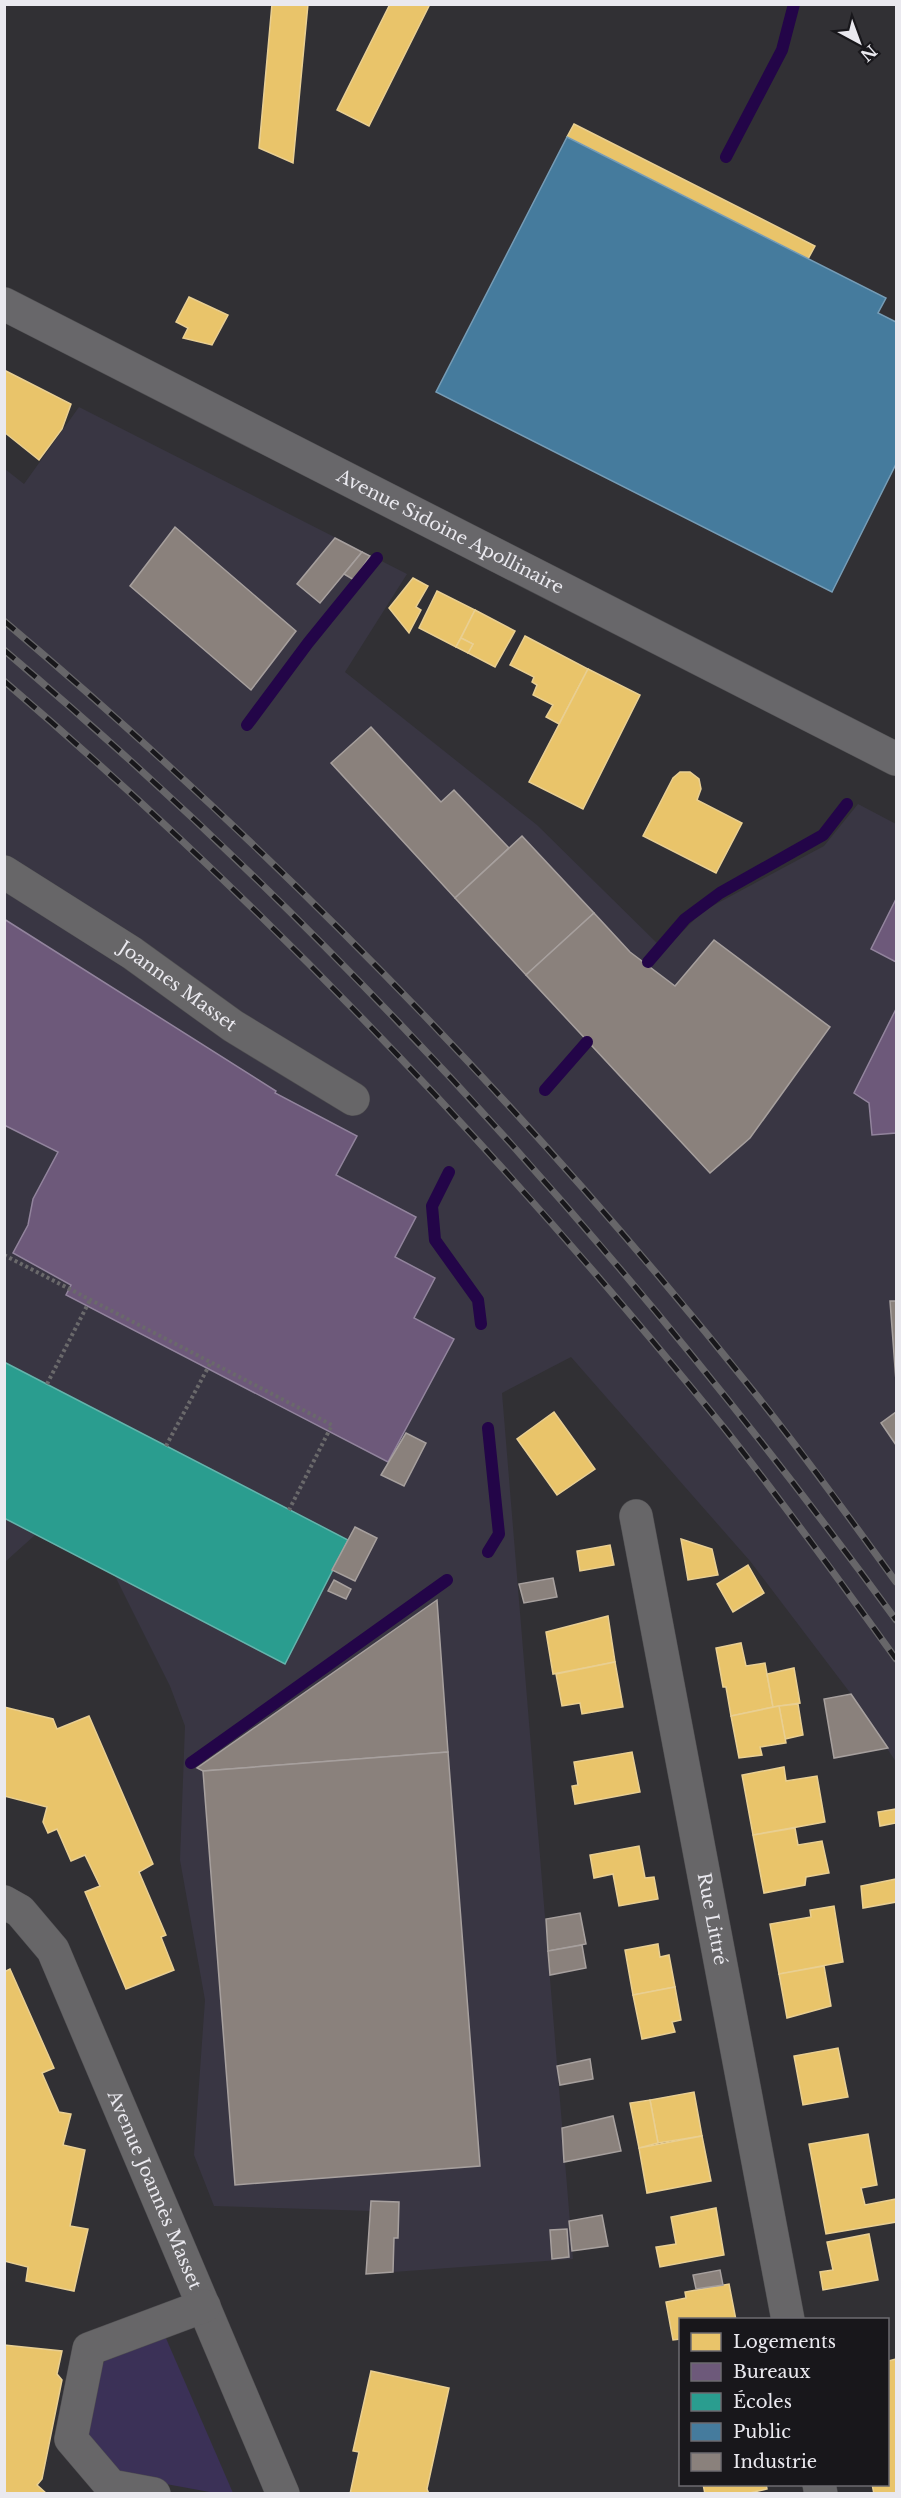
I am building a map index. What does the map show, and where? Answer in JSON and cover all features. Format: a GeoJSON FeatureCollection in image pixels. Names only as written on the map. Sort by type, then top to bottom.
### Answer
{"type":"FeatureCollection","features":[{"type":"Feature","properties":{"kind":"main road","name":"Avenue Sidoine Apollinaire"},"geometry":{"type":"LineString","coordinates":[[4,303],[897,759]]}},
{"type":"Feature","properties":{"kind":"street","name":"Joannes Masset"},"geometry":{"type":"LineString","coordinates":[[4,872],[132,953],[232,1026],[352,1099]]}},
{"type":"Feature","properties":{"kind":"street","name":"Rue Littré"},"geometry":{"type":"LineString","coordinates":[[636,1516],[788,2318]]}},
{"type":"Feature","properties":{"kind":"street","name":"Avenue Joannès Masset"},"geometry":{"type":"LineString","coordinates":[[4,1902],[21,1911],[53,1950],[204,2306],[279,2492]]}},
{"type":"Feature","properties":{"kind":"street"},"geometry":{"type":"LineString","coordinates":[[154,2493],[111,2486],[71,2439],[89,2349],[204,2306]]}},
{"type":"Feature","properties":{"kind":"path"},"geometry":{"type":"LineString","coordinates":[[4,1255],[332,1425],[289,1510]]}},
{"type":"Feature","properties":{"kind":"path"},"geometry":{"type":"LineString","coordinates":[[47,1384],[90,1300]]}},
{"type":"Feature","properties":{"kind":"path"},"geometry":{"type":"LineString","coordinates":[[166,1446],[211,1362]]}},
{"type":"Feature","properties":{"kind":"shaded area"},"geometry":{"type":"Polygon","coordinates":[[[79,407],[407,574],[345,672],[537,825],[664,950],[703,911],[824,846],[858,804],[896,824],[896,1762],[851,1694],[750,1561],[571,1357],[502,1393],[573,2259],[366,2274],[371,2211],[214,2206],[194,2155],[205,2000],[180,1860],[185,1726],[170,1686],[115,1576],[35,1535],[5,1562],[5,469],[24,484],[79,407]]]}},
{"type":"Feature","properties":{"kind":"shaded area"},"geometry":{"type":"Polygon","coordinates":[[[165,2336],[233,2493],[215,2493],[117,2475],[85,2431],[102,2365],[108,2356],[165,2336]]]}},
{"type":"Feature","properties":{"kind":"building: Logements"},"geometry":{"type":"Polygon","coordinates":[[[272,4],[308,4],[293,163],[259,148],[272,4]]]}},
{"type":"Feature","properties":{"kind":"building: Logements"},"geometry":{"type":"Polygon","coordinates":[[[390,4],[430,4],[369,126],[337,110],[390,4]]]}},
{"type":"Feature","properties":{"kind":"building: Logements"},"geometry":{"type":"Polygon","coordinates":[[[574,124],[815,246],[808,259],[567,137],[574,124]]]}},
{"type":"Feature","properties":{"kind":"building: Logements"},"geometry":{"type":"Polygon","coordinates":[[[189,297],[228,315],[212,345],[183,338],[188,328],[176,322],[189,297]]]}},
{"type":"Feature","properties":{"kind":"building: Logements"},"geometry":{"type":"Polygon","coordinates":[[[4,370],[71,404],[62,429],[39,460],[4,432],[4,370]]]}},
{"type":"Feature","properties":{"kind":"building: Logements"},"geometry":{"type":"Polygon","coordinates":[[[413,578],[428,586],[416,607],[421,610],[409,633],[389,608],[413,578]]]}},
{"type":"Feature","properties":{"kind":"building: Logements"},"geometry":{"type":"Polygon","coordinates":[[[437,591],[475,610],[456,647],[419,628],[437,591]]]}},
{"type":"Feature","properties":{"kind":"building: Logements"},"geometry":{"type":"Polygon","coordinates":[[[475,610],[515,631],[495,667],[468,653],[473,644],[461,638],[475,610]]]}},
{"type":"Feature","properties":{"kind":"building: Logements"},"geometry":{"type":"Polygon","coordinates":[[[525,636],[588,669],[559,724],[546,717],[553,705],[533,695],[537,685],[532,682],[534,677],[510,665],[525,636]]]}},
{"type":"Feature","properties":{"kind":"building: Logements"},"geometry":{"type":"Polygon","coordinates":[[[461,638],[473,644],[468,653],[456,647],[461,638]]]}},
{"type":"Feature","properties":{"kind":"building: Logements"},"geometry":{"type":"Polygon","coordinates":[[[588,669],[640,695],[583,809],[529,782],[588,669]]]}},
{"type":"Feature","properties":{"kind":"building: Logements"},"geometry":{"type":"Polygon","coordinates":[[[680,772],[690,772],[699,779],[701,789],[697,800],[742,823],[716,873],[643,836],[673,778],[680,772]]]}},
{"type":"Feature","properties":{"kind":"building: Logements"},"geometry":{"type":"Polygon","coordinates":[[[554,1412],[595,1469],[557,1495],[517,1439],[554,1412]]]}},
{"type":"Feature","properties":{"kind":"building: Logements"},"geometry":{"type":"Polygon","coordinates":[[[681,1539],[712,1549],[718,1575],[688,1580],[681,1539]]]}},
{"type":"Feature","properties":{"kind":"building: Logements"},"geometry":{"type":"Polygon","coordinates":[[[610,1545],[614,1565],[580,1571],[577,1551],[610,1545]]]}},
{"type":"Feature","properties":{"kind":"building: Logements"},"geometry":{"type":"Polygon","coordinates":[[[748,1565],[764,1593],[733,1612],[717,1584],[748,1565]]]}},
{"type":"Feature","properties":{"kind":"building: Logements"},"geometry":{"type":"Polygon","coordinates":[[[608,1616],[615,1662],[553,1674],[546,1632],[608,1616]]]}},
{"type":"Feature","properties":{"kind":"building: Logements"},"geometry":{"type":"Polygon","coordinates":[[[741,1643],[746,1666],[765,1663],[773,1707],[731,1716],[716,1648],[741,1643]]]}},
{"type":"Feature","properties":{"kind":"building: Logements"},"geometry":{"type":"Polygon","coordinates":[[[615,1662],[623,1707],[582,1714],[580,1703],[562,1706],[556,1674],[615,1662]]]}},
{"type":"Feature","properties":{"kind":"building: Logements"},"geometry":{"type":"Polygon","coordinates":[[[794,1668],[800,1703],[773,1707],[767,1674],[794,1668]]]}},
{"type":"Feature","properties":{"kind":"building: Logements"},"geometry":{"type":"Polygon","coordinates":[[[798,1704],[803,1735],[785,1739],[779,1706],[798,1704]]]}},
{"type":"Feature","properties":{"kind":"building: Logements"},"geometry":{"type":"Polygon","coordinates":[[[779,1706],[786,1743],[760,1747],[762,1755],[739,1758],[731,1716],[779,1706]]]}},
{"type":"Feature","properties":{"kind":"building: Logements"},"geometry":{"type":"Polygon","coordinates":[[[4,1707],[53,1719],[57,1729],[89,1716],[153,1864],[139,1872],[166,1935],[161,1937],[174,1970],[126,1989],[85,1892],[100,1886],[85,1855],[71,1861],[57,1829],[48,1833],[43,1822],[47,1807],[4,1796],[4,1707]]]}},
{"type":"Feature","properties":{"kind":"building: Logements"},"geometry":{"type":"Polygon","coordinates":[[[632,1752],[640,1792],[575,1804],[572,1786],[578,1785],[574,1762],[632,1752]]]}},
{"type":"Feature","properties":{"kind":"building: Logements"},"geometry":{"type":"Polygon","coordinates":[[[784,1767],[786,1781],[817,1776],[825,1822],[753,1835],[742,1775],[784,1767]]]}},
{"type":"Feature","properties":{"kind":"building: Logements"},"geometry":{"type":"Polygon","coordinates":[[[896,1809],[896,1823],[880,1826],[878,1812],[896,1809]]]}},
{"type":"Feature","properties":{"kind":"building: Logements"},"geometry":{"type":"Polygon","coordinates":[[[795,1828],[798,1845],[822,1841],[829,1873],[806,1877],[805,1885],[764,1893],[753,1835],[795,1828]]]}},
{"type":"Feature","properties":{"kind":"building: Logements"},"geometry":{"type":"Polygon","coordinates":[[[639,1846],[645,1878],[654,1877],[658,1899],[619,1906],[613,1874],[594,1878],[590,1855],[639,1846]]]}},
{"type":"Feature","properties":{"kind":"building: Logements"},"geometry":{"type":"Polygon","coordinates":[[[896,1879],[896,1902],[863,1908],[861,1886],[896,1879]]]}},
{"type":"Feature","properties":{"kind":"building: Logements"},"geometry":{"type":"Polygon","coordinates":[[[834,1906],[843,1962],[779,1974],[770,1924],[811,1917],[810,1910],[834,1906]]]}},
{"type":"Feature","properties":{"kind":"building: Logements"},"geometry":{"type":"Polygon","coordinates":[[[658,1944],[660,1957],[669,1955],[675,1987],[633,1995],[625,1950],[658,1944]]]}},
{"type":"Feature","properties":{"kind":"building: Logements"},"geometry":{"type":"Polygon","coordinates":[[[824,1966],[831,2006],[787,2018],[779,1974],[824,1966]]]}},
{"type":"Feature","properties":{"kind":"building: Logements"},"geometry":{"type":"Polygon","coordinates":[[[10,1969],[54,2068],[42,2073],[59,2112],[71,2114],[63,2145],[85,2150],[70,2226],[88,2229],[74,2291],[26,2281],[28,2267],[4,2261],[4,1972],[10,1969]]]}},
{"type":"Feature","properties":{"kind":"building: Logements"},"geometry":{"type":"Polygon","coordinates":[[[675,1987],[681,2020],[672,2022],[675,2032],[642,2039],[633,1995],[675,1987]]]}},
{"type":"Feature","properties":{"kind":"building: Logements"},"geometry":{"type":"Polygon","coordinates":[[[838,2048],[848,2097],[803,2105],[794,2056],[838,2048]]]}},
{"type":"Feature","properties":{"kind":"building: Logements"},"geometry":{"type":"Polygon","coordinates":[[[694,2092],[702,2136],[658,2143],[650,2100],[694,2092]]]}},
{"type":"Feature","properties":{"kind":"building: Logements"},"geometry":{"type":"Polygon","coordinates":[[[650,2100],[658,2143],[639,2148],[630,2103],[650,2100]]]}},
{"type":"Feature","properties":{"kind":"building: Logements"},"geometry":{"type":"Polygon","coordinates":[[[868,2134],[877,2185],[861,2188],[865,2205],[896,2199],[896,2222],[826,2234],[809,2144],[868,2134]]]}},
{"type":"Feature","properties":{"kind":"building: Logements"},"geometry":{"type":"Polygon","coordinates":[[[702,2136],[711,2181],[647,2193],[639,2148],[702,2136]]]}},
{"type":"Feature","properties":{"kind":"building: Logements"},"geometry":{"type":"Polygon","coordinates":[[[716,2208],[724,2255],[660,2267],[656,2247],[676,2244],[671,2217],[716,2208]]]}},
{"type":"Feature","properties":{"kind":"building: Logements"},"geometry":{"type":"Polygon","coordinates":[[[869,2234],[878,2280],[823,2290],[820,2272],[833,2270],[827,2242],[869,2234]]]}},
{"type":"Feature","properties":{"kind":"building: Logements"},"geometry":{"type":"Polygon","coordinates":[[[729,2284],[736,2318],[679,2318],[679,2339],[673,2340],[666,2302],[686,2298],[685,2292],[729,2284]]]}},
{"type":"Feature","properties":{"kind":"building: Logements"},"geometry":{"type":"Polygon","coordinates":[[[4,2345],[62,2351],[57,2374],[62,2380],[42,2479],[37,2485],[47,2494],[4,2494],[4,2345]]]}},
{"type":"Feature","properties":{"kind":"building: Logements"},"geometry":{"type":"Polygon","coordinates":[[[896,2359],[896,2494],[874,2494],[872,2486],[889,2486],[889,2361],[896,2359]]]}},
{"type":"Feature","properties":{"kind":"building: Logements"},"geometry":{"type":"Polygon","coordinates":[[[371,2371],[449,2388],[427,2489],[429,2494],[350,2494],[359,2452],[353,2451],[371,2371]]]}},
{"type":"Feature","properties":{"kind":"building: Logements"},"geometry":{"type":"Polygon","coordinates":[[[703,2486],[766,2486],[767,2489],[745,2494],[705,2494],[703,2486]]]}},
{"type":"Feature","properties":{"kind":"building: Bureaux"},"geometry":{"type":"Polygon","coordinates":[[[896,899],[896,962],[871,949],[896,899]]]}},
{"type":"Feature","properties":{"kind":"building: Bureaux"},"geometry":{"type":"Polygon","coordinates":[[[4,919],[276,1091],[275,1093],[357,1136],[336,1175],[416,1217],[395,1257],[435,1278],[414,1318],[454,1339],[388,1462],[66,1295],[71,1285],[13,1253],[28,1225],[33,1199],[58,1152],[4,1125],[4,919]]]}},
{"type":"Feature","properties":{"kind":"building: Bureaux"},"geometry":{"type":"Polygon","coordinates":[[[896,1009],[896,1133],[872,1135],[869,1103],[854,1093],[896,1009]]]}},
{"type":"Feature","properties":{"kind":"building: Écoles"},"geometry":{"type":"Polygon","coordinates":[[[4,1362],[348,1540],[285,1664],[4,1518],[4,1362]]]}},
{"type":"Feature","properties":{"kind":"building: Public"},"geometry":{"type":"Polygon","coordinates":[[[567,137],[886,298],[878,313],[896,322],[896,464],[832,592],[436,392],[567,137]]]}},
{"type":"Feature","properties":{"kind":"building: Industrie"},"geometry":{"type":"Polygon","coordinates":[[[175,527],[296,631],[251,690],[130,586],[175,527]]]}},
{"type":"Feature","properties":{"kind":"building: Industrie"},"geometry":{"type":"Polygon","coordinates":[[[335,538],[362,552],[320,603],[297,584],[335,538]]]}},
{"type":"Feature","properties":{"kind":"building: Industrie"},"geometry":{"type":"Polygon","coordinates":[[[362,552],[370,556],[354,580],[344,574],[362,552]]]}},
{"type":"Feature","properties":{"kind":"building: Industrie"},"geometry":{"type":"Polygon","coordinates":[[[371,727],[441,802],[454,790],[509,848],[455,898],[331,763],[371,727]]]}},
{"type":"Feature","properties":{"kind":"building: Industrie"},"geometry":{"type":"Polygon","coordinates":[[[522,836],[594,913],[526,975],[455,898],[522,836]]]}},
{"type":"Feature","properties":{"kind":"building: Industrie"},"geometry":{"type":"Polygon","coordinates":[[[594,913],[630,952],[675,986],[714,940],[830,1027],[750,1138],[710,1173],[526,975],[594,913]]]}},
{"type":"Feature","properties":{"kind":"building: Industrie"},"geometry":{"type":"Polygon","coordinates":[[[890,1301],[896,1301],[896,1381],[890,1301]]]}},
{"type":"Feature","properties":{"kind":"building: Industrie"},"geometry":{"type":"Polygon","coordinates":[[[896,1412],[896,1445],[881,1423],[896,1412]]]}},
{"type":"Feature","properties":{"kind":"building: Industrie"},"geometry":{"type":"Polygon","coordinates":[[[406,1433],[426,1443],[404,1486],[381,1475],[406,1433]]]}},
{"type":"Feature","properties":{"kind":"building: Industrie"},"geometry":{"type":"Polygon","coordinates":[[[355,1527],[377,1538],[355,1581],[332,1570],[355,1527]]]}},
{"type":"Feature","properties":{"kind":"building: Industrie"},"geometry":{"type":"Polygon","coordinates":[[[553,1578],[557,1597],[524,1603],[519,1584],[553,1578]]]}},
{"type":"Feature","properties":{"kind":"building: Industrie"},"geometry":{"type":"Polygon","coordinates":[[[334,1580],[351,1589],[346,1599],[328,1591],[334,1580]]]}},
{"type":"Feature","properties":{"kind":"building: Industrie"},"geometry":{"type":"Polygon","coordinates":[[[437,1600],[448,1752],[203,1771],[197,1768],[437,1600]]]}},
{"type":"Feature","properties":{"kind":"building: Industrie"},"geometry":{"type":"Polygon","coordinates":[[[851,1694],[888,1748],[834,1758],[824,1699],[851,1694]]]}},
{"type":"Feature","properties":{"kind":"building: Industrie"},"geometry":{"type":"Polygon","coordinates":[[[448,1752],[480,2166],[235,2185],[203,1771],[448,1752]]]}},
{"type":"Feature","properties":{"kind":"building: Industrie"},"geometry":{"type":"Polygon","coordinates":[[[580,1913],[586,1944],[548,1951],[546,1919],[580,1913]]]}},
{"type":"Feature","properties":{"kind":"building: Industrie"},"geometry":{"type":"Polygon","coordinates":[[[582,1945],[586,1968],[550,1975],[548,1951],[582,1945]]]}},
{"type":"Feature","properties":{"kind":"building: Industrie"},"geometry":{"type":"Polygon","coordinates":[[[590,2059],[593,2079],[560,2085],[557,2066],[590,2059]]]}},
{"type":"Feature","properties":{"kind":"building: Industrie"},"geometry":{"type":"Polygon","coordinates":[[[613,2116],[621,2151],[564,2162],[562,2128],[613,2116]]]}},
{"type":"Feature","properties":{"kind":"building: Industrie"},"geometry":{"type":"Polygon","coordinates":[[[371,2201],[399,2202],[398,2238],[394,2238],[393,2272],[366,2274],[371,2201]]]}},
{"type":"Feature","properties":{"kind":"building: Industrie"},"geometry":{"type":"Polygon","coordinates":[[[602,2215],[608,2246],[572,2251],[569,2221],[602,2215]]]}},
{"type":"Feature","properties":{"kind":"building: Industrie"},"geometry":{"type":"Polygon","coordinates":[[[567,2229],[569,2257],[552,2259],[550,2230],[567,2229]]]}},
{"type":"Feature","properties":{"kind":"building: Industrie"},"geometry":{"type":"Polygon","coordinates":[[[720,2270],[723,2285],[696,2289],[693,2275],[720,2270]]]}},
{"type":"Feature","properties":{"kind":"waterway"},"geometry":{"type":"LineString","coordinates":[[726,157],[782,50],[794,4]]}},
{"type":"Feature","properties":{"kind":"waterway"},"geometry":{"type":"LineString","coordinates":[[247,725],[308,643],[377,558]]}},
{"type":"Feature","properties":{"kind":"waterway"},"geometry":{"type":"LineString","coordinates":[[648,962],[685,919],[720,893],[823,835],[847,804]]}},
{"type":"Feature","properties":{"kind":"waterway"},"geometry":{"type":"LineString","coordinates":[[545,1090],[587,1042]]}},
{"type":"Feature","properties":{"kind":"waterway"},"geometry":{"type":"LineString","coordinates":[[449,1172],[432,1206],[435,1240],[478,1300],[481,1324]]}},
{"type":"Feature","properties":{"kind":"waterway"},"geometry":{"type":"LineString","coordinates":[[488,1428],[499,1534],[488,1552]]}},
{"type":"Feature","properties":{"kind":"waterway"},"geometry":{"type":"LineString","coordinates":[[191,1763],[447,1580]]}},
{"type":"Feature","properties":{"kind":"railway"},"geometry":{"type":"LineString","coordinates":[[4,621],[207,801],[305,895],[493,1089],[672,1292],[758,1397],[896,1582]]}},
{"type":"Feature","properties":{"kind":"railway"},"geometry":{"type":"LineString","coordinates":[[4,650],[128,759],[249,872],[366,988],[479,1108],[694,1358],[797,1488],[896,1620]]}},
{"type":"Feature","properties":{"kind":"railway"},"geometry":{"type":"LineString","coordinates":[[4,681],[197,855],[382,1038],[471,1133],[558,1230],[725,1429],[812,1543],[896,1659]]}}]}
